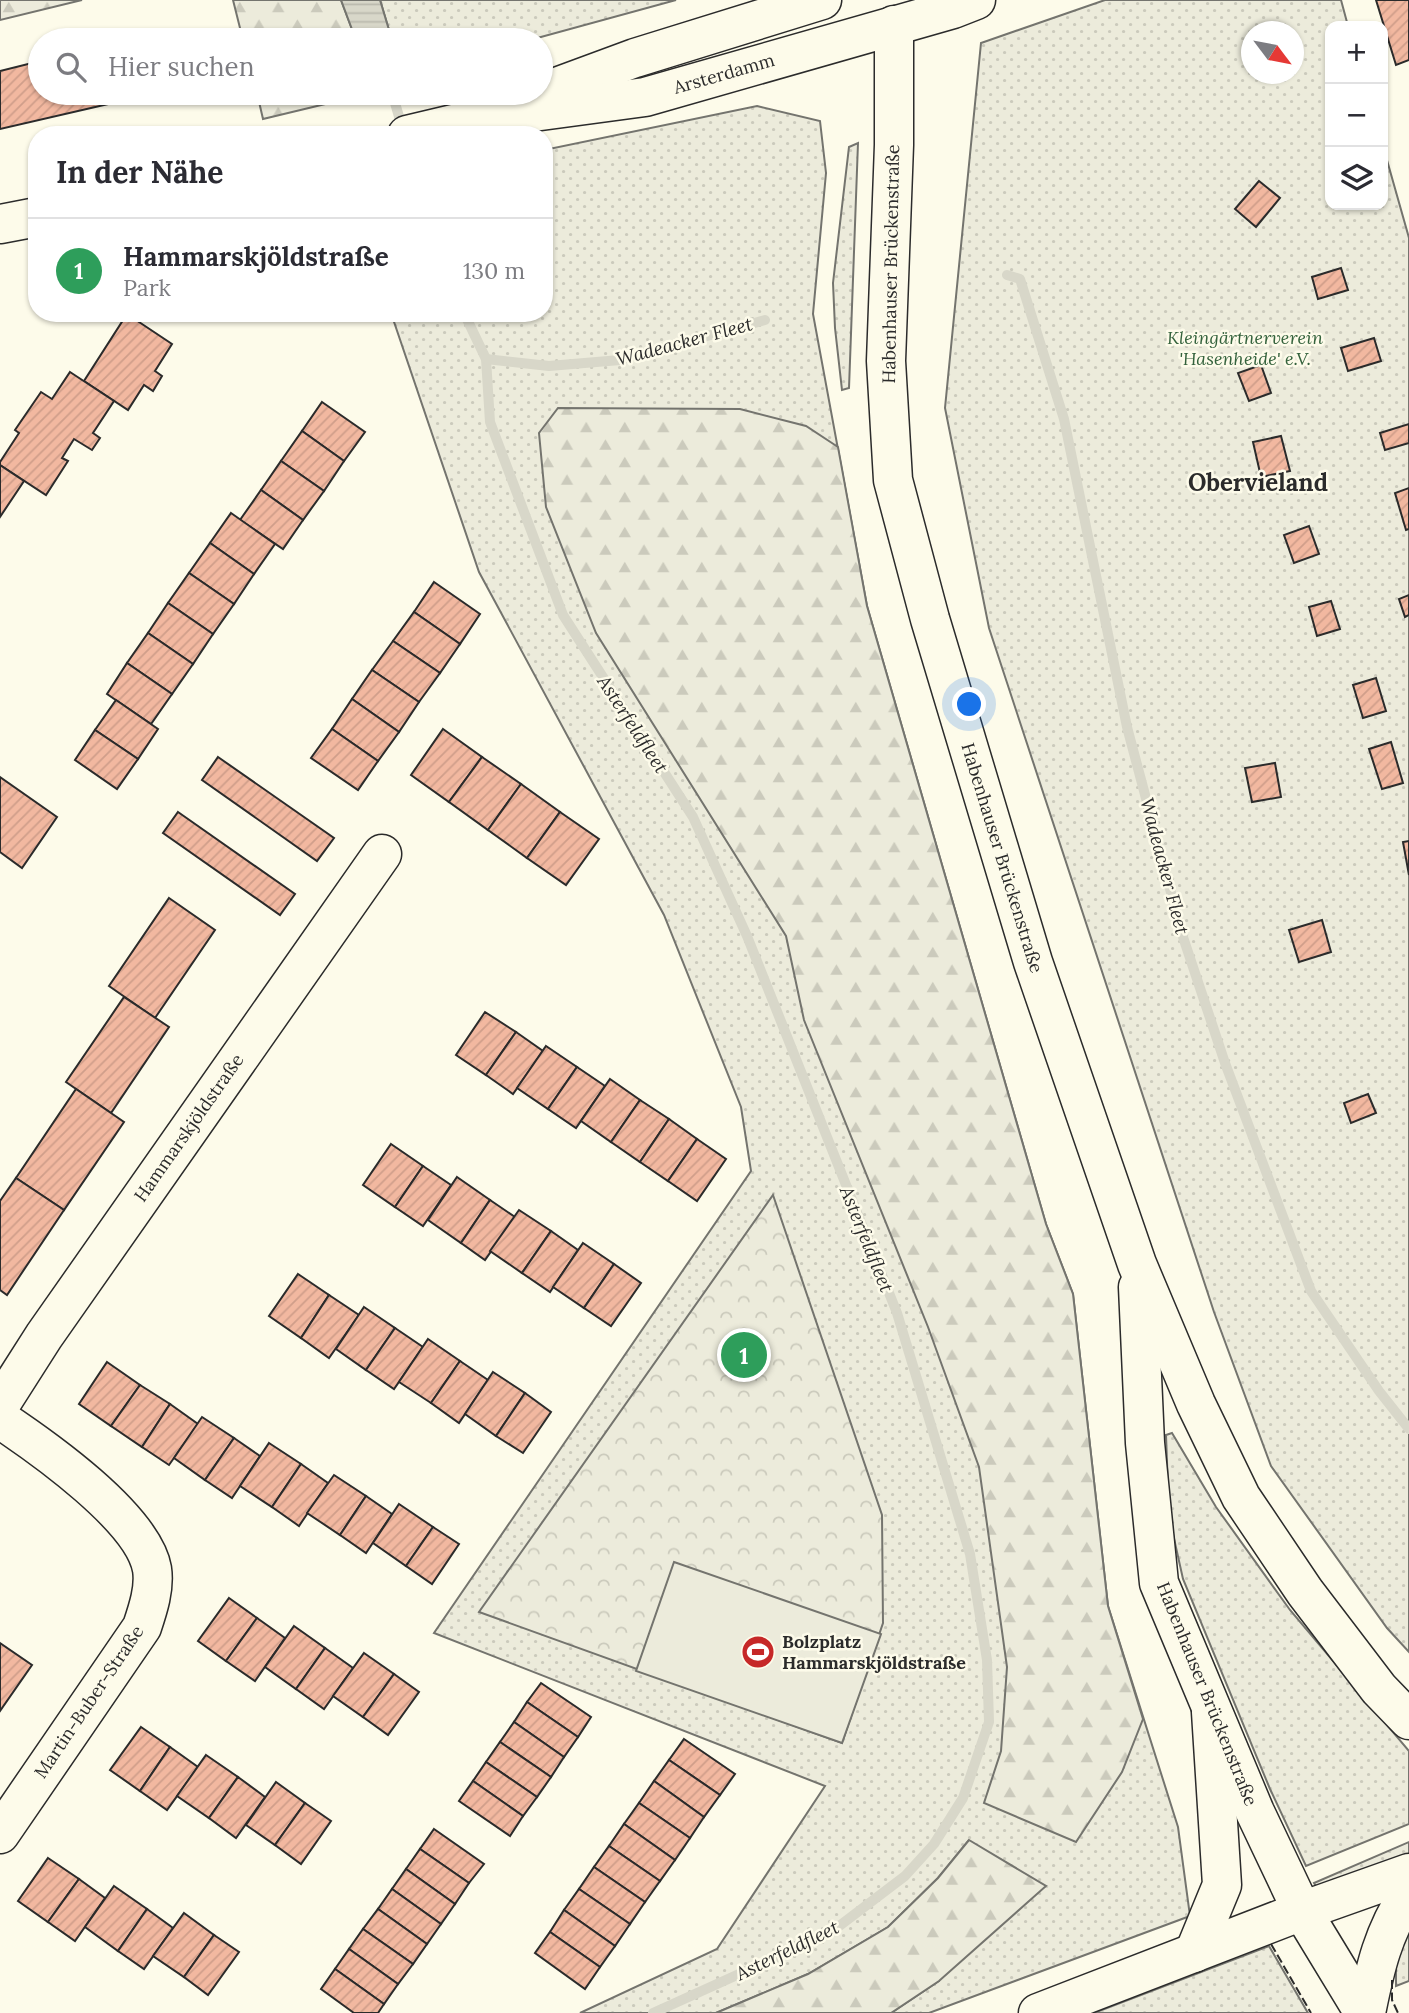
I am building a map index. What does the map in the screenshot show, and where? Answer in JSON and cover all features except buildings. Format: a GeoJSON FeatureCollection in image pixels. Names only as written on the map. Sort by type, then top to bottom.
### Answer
{"type":"FeatureCollection","features":[{"type":"Feature","properties":{"kind":"main road","name":"Arsterdamm"},"geometry":{"type":"LineString","coordinates":[[553,89],[635,58],[822,0]]}},
{"type":"Feature","properties":{"kind":"main road","name":"Arsterdamm"},"geometry":{"type":"LineString","coordinates":[[445,126],[645,97],[888,8],[976,0]]}},
{"type":"Feature","properties":{"kind":"main road","name":"Habenhauser Brückenstraße"},"geometry":{"type":"LineString","coordinates":[[888,8],[894,145],[886,361],[893,480],[930,619],[1033,962],[1137,1264],[1196,1404],[1241,1497],[1305,1592],[1379,1689],[1409,1720]]}},
{"type":"Feature","properties":{"kind":"main road","name":"Arsterdamm"},"geometry":{"type":"LineString","coordinates":[[466,121],[509,105]]}},
{"type":"Feature","properties":{"kind":"main road"},"geometry":{"type":"LineString","coordinates":[[0,224],[28,219]]}},
{"type":"Feature","properties":{"kind":"main road","name":"Hammarskjöldstraße"},"geometry":{"type":"LineString","coordinates":[[0,1405],[44,1336],[382,853]]}},
{"type":"Feature","properties":{"kind":"main road","name":"Habenhauser Brückenstraße"},"geometry":{"type":"LineString","coordinates":[[1137,1264],[1144,1443],[1159,1583],[1211,1712],[1302,1911],[1359,1974]]}},
{"type":"Feature","properties":{"kind":"main road","name":"Martin-Buber-Straße"},"geometry":{"type":"LineString","coordinates":[[0,1419],[41,1447],[123,1516],[141,1541],[152,1569],[151,1600],[142,1627],[0,1834]]}},
{"type":"Feature","properties":{"kind":"main road"},"geometry":{"type":"LineString","coordinates":[[1194,1953],[1222,1885],[1211,1712]]}},
{"type":"Feature","properties":{"kind":"main road"},"geometry":{"type":"LineString","coordinates":[[1038,2013],[1409,1872]]}},
{"type":"Feature","properties":{"kind":"main road"},"geometry":{"type":"LineString","coordinates":[[1365,2013],[1359,1974],[1409,1894]]}},
{"type":"Feature","properties":{"kind":"green space"},"geometry":{"type":"Polygon","coordinates":[[[0,0],[82,0],[0,20],[0,0]]]}},
{"type":"Feature","properties":{"kind":"green space"},"geometry":{"type":"Polygon","coordinates":[[[233,0],[341,0],[352,28],[240,28],[233,0]]]}},
{"type":"Feature","properties":{"kind":"green space"},"geometry":{"type":"Polygon","coordinates":[[[380,0],[676,0],[553,34],[553,28],[388,28],[380,0]]]}},
{"type":"Feature","properties":{"kind":"green space","name":"Kleingärtnerverein 'Hasenheide' e.V."},"geometry":{"type":"Polygon","coordinates":[[[1105,0],[1341,0],[1347,21],[1325,21],[1325,210],[1388,210],[1388,164],[1409,238],[1409,1652],[1387,1628],[1271,1466],[1214,1312],[989,628],[945,408],[981,43],[1105,0]]]}},
{"type":"Feature","properties":{"kind":"green space"},"geometry":{"type":"Polygon","coordinates":[[[260,105],[321,105],[263,119],[260,105]]]}},
{"type":"Feature","properties":{"kind":"green space"},"geometry":{"type":"Polygon","coordinates":[[[757,106],[820,121],[826,173],[813,314],[867,606],[1046,1224],[1073,1294],[1108,1606],[1178,1827],[1190,1916],[929,2013],[891,2013],[939,1981],[969,1840],[938,1878],[888,1927],[808,1974],[716,2013],[580,2013],[717,1949],[825,1786],[434,1633],[751,1171],[741,1107],[664,915],[479,572],[394,322],[553,322],[553,148],[757,106]]]}},
{"type":"Feature","properties":{"kind":"green space"},"geometry":{"type":"Polygon","coordinates":[[[858,143],[849,388],[842,390],[833,283],[849,147],[858,143]]]}},
{"type":"Feature","properties":{"kind":"green space"},"geometry":{"type":"Polygon","coordinates":[[[558,408],[740,409],[806,426],[838,447],[867,606],[1046,1224],[1073,1294],[1108,1606],[1143,1719],[1122,1772],[1076,1842],[984,1803],[1001,1751],[1007,1667],[979,1467],[928,1327],[804,1020],[786,936],[596,633],[546,507],[539,433],[558,408]]]}},
{"type":"Feature","properties":{"kind":"green space"},"geometry":{"type":"Polygon","coordinates":[[[773,1195],[882,1515],[883,1623],[842,1743],[479,1612],[773,1195]]]}},
{"type":"Feature","properties":{"kind":"green space"},"geometry":{"type":"Polygon","coordinates":[[[1172,1433],[1216,1507],[1290,1610],[1409,1751],[1409,1824],[1306,1866],[1270,1789],[1183,1579],[1169,1516],[1166,1435],[1172,1433]]]}},
{"type":"Feature","properties":{"kind":"green space","name":"Bolzplatz Hammarskjöldstraße"},"geometry":{"type":"Polygon","coordinates":[[[674,1562],[881,1634],[842,1743],[636,1671],[674,1562]]]}},
{"type":"Feature","properties":{"kind":"green space"},"geometry":{"type":"Polygon","coordinates":[[[969,1840],[1046,1886],[939,1981],[891,2013],[716,2013],[808,1974],[888,1927],[938,1878],[969,1840]]]}},
{"type":"Feature","properties":{"kind":"green space"},"geometry":{"type":"Polygon","coordinates":[[[1409,1842],[1409,1859],[1321,1895],[1314,1883],[1409,1842]]]}},
{"type":"Feature","properties":{"kind":"green space"},"geometry":{"type":"Polygon","coordinates":[[[1409,1929],[1409,1981],[1396,1986],[1396,1964],[1409,1929]]]}},
{"type":"Feature","properties":{"kind":"green space"},"geometry":{"type":"Polygon","coordinates":[[[1269,1946],[1308,2013],[1094,2013],[1269,1946]]]}},
{"type":"Feature","properties":{"kind":"shaded area"},"geometry":{"type":"Polygon","coordinates":[[[341,0],[380,0],[388,28],[352,28],[341,0]]]}},
{"type":"Feature","properties":{"kind":"waterway","name":"Wadeacker Fleet"},"geometry":{"type":"LineString","coordinates":[[396,105],[402,126]]}},
{"type":"Feature","properties":{"kind":"waterway","name":"Wadeacker Fleet"},"geometry":{"type":"LineString","coordinates":[[1007,275],[1020,279],[1064,419],[1127,727],[1182,934],[1225,1063],[1311,1291],[1379,1391],[1409,1429]]}},
{"type":"Feature","properties":{"kind":"waterway","name":"Wadeacker Fleet"},"geometry":{"type":"LineString","coordinates":[[486,359],[549,366],[620,360],[765,320]]}},
{"type":"Feature","properties":{"kind":"waterway","name":"Asterfeldfleet"},"geometry":{"type":"LineString","coordinates":[[468,322],[486,359],[490,422],[563,615],[693,817],[747,936],[897,1313],[970,1554],[987,1660],[989,1722],[963,1798],[934,1844],[905,1876],[830,1933],[653,2013]]}},
{"type":"Feature","properties":{"kind":"fence"},"geometry":{"type":"LineString","coordinates":[[1271,1944],[1311,2013]]}},
{"type":"Feature","properties":{"kind":"fence"},"geometry":{"type":"LineString","coordinates":[[1392,1980],[1392,2000],[1398,2013]]}},
{"type":"Feature","properties":{"kind":"place","name":"Hammarskjöldstraße"},"geometry":{"type":"Point","coordinates":[744,1355]}},
{"type":"Feature","properties":{"kind":"place","name":"Bolzplatz Hammarskjöldstraße"},"geometry":{"type":"Point","coordinates":[758,1652]}},
{"type":"Feature","properties":{"kind":"district","name":"Obervieland"},"geometry":{"type":"Point","coordinates":[1258,483]}}]}
